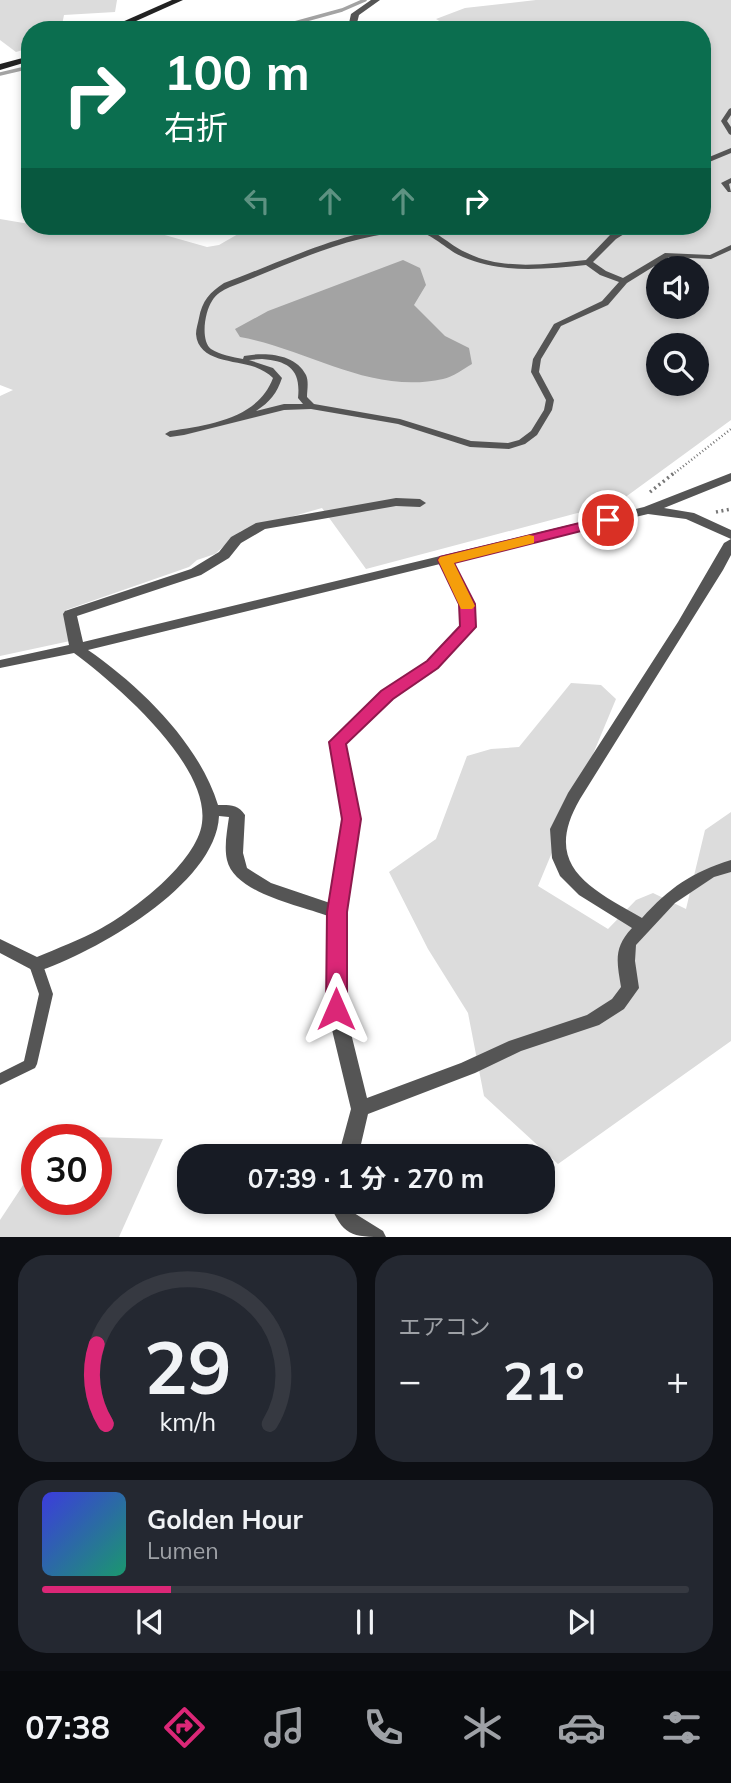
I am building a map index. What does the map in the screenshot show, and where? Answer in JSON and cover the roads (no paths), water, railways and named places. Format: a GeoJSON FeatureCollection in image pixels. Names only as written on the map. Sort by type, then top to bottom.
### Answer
{"type":"FeatureCollection","features":[{"type":"Feature","properties":{"kind":"street"},"geometry":{"type":"LineString","coordinates":[[129,21],[178,0]]}},
{"type":"Feature","properties":{"kind":"street"},"geometry":{"type":"LineString","coordinates":[[353,21],[355,14],[376,0]]}},
{"type":"Feature","properties":{"kind":"street"},"geometry":{"type":"LineString","coordinates":[[0,67],[21,61]]}},
{"type":"Feature","properties":{"kind":"street"},"geometry":{"type":"LineString","coordinates":[[0,664],[77,648],[648,510],[731,477]]}},
{"type":"Feature","properties":{"kind":"street"},"geometry":{"type":"LineString","coordinates":[[0,946],[36,965],[110,931],[163,891],[204,846],[212,811],[198,777],[159,722],[117,677],[77,648],[70,614],[195,572],[224,555],[236,540],[261,526],[396,502],[420,503]]}},
{"type":"Feature","properties":{"kind":"street"},"geometry":{"type":"LineString","coordinates":[[648,510],[689,516],[731,535]]}},
{"type":"Feature","properties":{"kind":"street"},"geometry":{"type":"LineString","coordinates":[[643,928],[578,885],[561,863],[558,827],[632,704],[686,622],[696,599],[713,576],[731,543]]}},
{"type":"Feature","properties":{"kind":"street"},"geometry":{"type":"LineString","coordinates":[[351,1144],[360,1109],[336,1009],[337,912],[351,819],[337,742],[387,695],[433,664],[468,627],[467,604],[445,560]]}},
{"type":"Feature","properties":{"kind":"street"},"geometry":{"type":"LineString","coordinates":[[212,811],[230,810],[237,815],[236,863],[242,874],[254,882],[337,912]]}},
{"type":"Feature","properties":{"kind":"street"},"geometry":{"type":"LineString","coordinates":[[360,1109],[468,1068],[515,1046],[593,1020],[618,1004],[631,988],[626,961],[628,943],[669,899],[708,873],[731,866]]}},
{"type":"Feature","properties":{"kind":"street"},"geometry":{"type":"LineString","coordinates":[[344,1214],[346,1219],[376,1237]]}},
{"type":"Feature","properties":{"kind":"lane"},"geometry":{"type":"LineString","coordinates":[[731,110],[724,121],[731,133]]}},
{"type":"Feature","properties":{"kind":"lane"},"geometry":{"type":"LineString","coordinates":[[711,159],[731,150]]}},
{"type":"Feature","properties":{"kind":"lane"},"geometry":{"type":"LineString","coordinates":[[731,180],[725,183],[731,190]]}},
{"type":"Feature","properties":{"kind":"lane"},"geometry":{"type":"LineString","coordinates":[[312,406],[302,398],[303,379],[298,369],[266,356],[225,360],[210,353],[203,344],[200,333],[204,304],[214,291],[374,235]]}},
{"type":"Feature","properties":{"kind":"lane"},"geometry":{"type":"LineString","coordinates":[[432,235],[462,254],[509,268],[588,262],[603,273],[624,281]]}},
{"type":"Feature","properties":{"kind":"lane"},"geometry":{"type":"LineString","coordinates":[[588,262],[617,235]]}},
{"type":"Feature","properties":{"kind":"lane"},"geometry":{"type":"LineString","coordinates":[[170,434],[284,407],[312,406],[400,422],[470,444],[509,446],[522,442],[534,433],[548,410],[550,400],[535,372],[537,359],[558,324],[605,303],[624,281],[668,255],[711,257],[731,247]]}},
{"type":"Feature","properties":{"kind":"lane"},"geometry":{"type":"LineString","coordinates":[[237,360],[272,369],[278,378],[276,387],[242,418]]}},
{"type":"Feature","properties":{"kind":"lane"},"geometry":{"type":"LineString","coordinates":[[0,1079],[30,1063],[46,993],[36,965]]}},
{"type":"Feature","properties":{"kind":"waterway"},"geometry":{"type":"LineString","coordinates":[[302,21],[342,10],[365,0]]}},
{"type":"Feature","properties":{"kind":"waterway"},"geometry":{"type":"LineString","coordinates":[[0,74],[21,69]]}}]}
